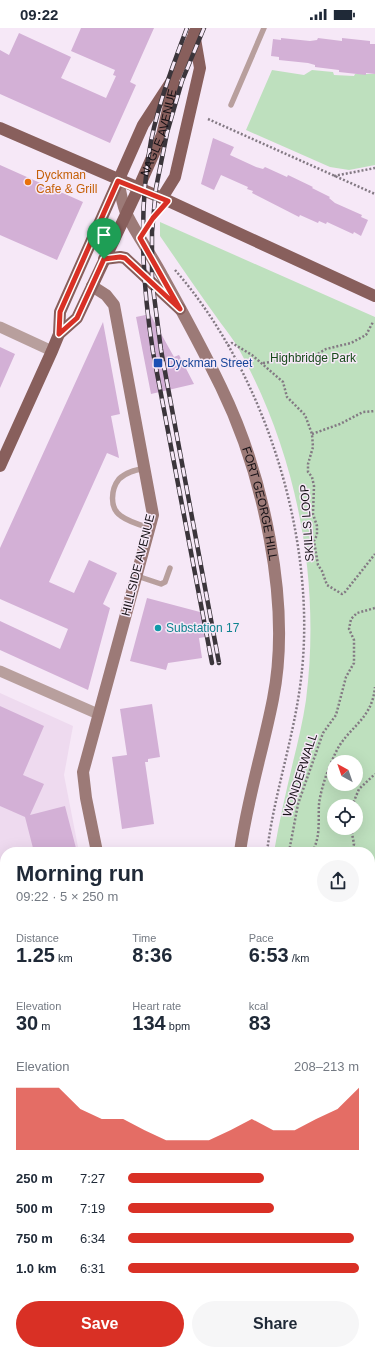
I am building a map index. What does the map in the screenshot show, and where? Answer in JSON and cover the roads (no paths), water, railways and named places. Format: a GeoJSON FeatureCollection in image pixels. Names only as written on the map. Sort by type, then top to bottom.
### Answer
{"type":"FeatureCollection","features":[{"type":"Feature","properties":{"kind":"main road","name":"NAGLE AVENUE"},"geometry":{"type":"LineString","coordinates":[[0,466],[59,334],[60,312],[143,125],[175,76],[195,31]]}},
{"type":"Feature","properties":{"kind":"main road","name":"NAGLE AVENUE"},"geometry":{"type":"LineString","coordinates":[[165,200],[175,177],[200,68],[195,31]]}},
{"type":"Feature","properties":{"kind":"main road","name":"NAGLE AVENUE"},"geometry":{"type":"LineString","coordinates":[[59,334],[77,318],[138,189],[162,135],[175,76]]}},
{"type":"Feature","properties":{"kind":"main road"},"geometry":{"type":"LineString","coordinates":[[0,128],[118,181],[165,200],[375,296]]}},
{"type":"Feature","properties":{"kind":"main road","name":"FORT GEORGE HILL"},"geometry":{"type":"LineString","coordinates":[[118,181],[126,214],[180,309],[221,387],[251,461],[265,515],[275,580],[280,636],[274,698],[243,826],[241,847]]}},
{"type":"Feature","properties":{"kind":"main road"},"geometry":{"type":"LineString","coordinates":[[104,259],[120,257],[125,258],[180,309]]}},
{"type":"Feature","properties":{"kind":"main road","name":"HILLSIDE AVENUE"},"geometry":{"type":"LineString","coordinates":[[92,286],[106,295],[114,305],[153,516],[83,772],[86,798],[96,847]]}},
{"type":"Feature","properties":{"kind":"street"},"geometry":{"type":"LineString","coordinates":[[0,327],[52,351]]}},
{"type":"Feature","properties":{"kind":"street"},"geometry":{"type":"LineString","coordinates":[[0,671],[98,714]]}},
{"type":"Feature","properties":{"kind":"lane"},"geometry":{"type":"LineString","coordinates":[[231,105],[264,28]]}},
{"type":"Feature","properties":{"kind":"lane"},"geometry":{"type":"LineString","coordinates":[[145,468],[130,472],[120,478],[113,492],[112,504],[120,516],[150,528]]}},
{"type":"Feature","properties":{"kind":"lane"},"geometry":{"type":"LineString","coordinates":[[136,576],[161,584],[165,582],[170,568]]}},
{"type":"Feature","properties":{"kind":"railway"},"geometry":{"type":"LineString","coordinates":[[187,28],[162,98],[151,141],[144,194],[144,273],[153,352],[212,663]]}},
{"type":"Feature","properties":{"kind":"railway"},"geometry":{"type":"LineString","coordinates":[[204,28],[182,81],[167,133],[156,188],[152,232],[152,280],[161,350],[219,663]]}},
{"type":"Feature","properties":{"kind":"place","name":"Dyckman Cafe & Grill"},"geometry":{"type":"Point","coordinates":[28,182]}},
{"type":"Feature","properties":{"kind":"place","name":"Dyckman Street"},"geometry":{"type":"Point","coordinates":[158,363]}},
{"type":"Feature","properties":{"kind":"place","name":"Substation 17"},"geometry":{"type":"Point","coordinates":[158,628]}},
{"type":"Feature","properties":{"kind":"park label","name":"Highbridge Park"},"geometry":{"type":"Point","coordinates":[313,358]}}]}
